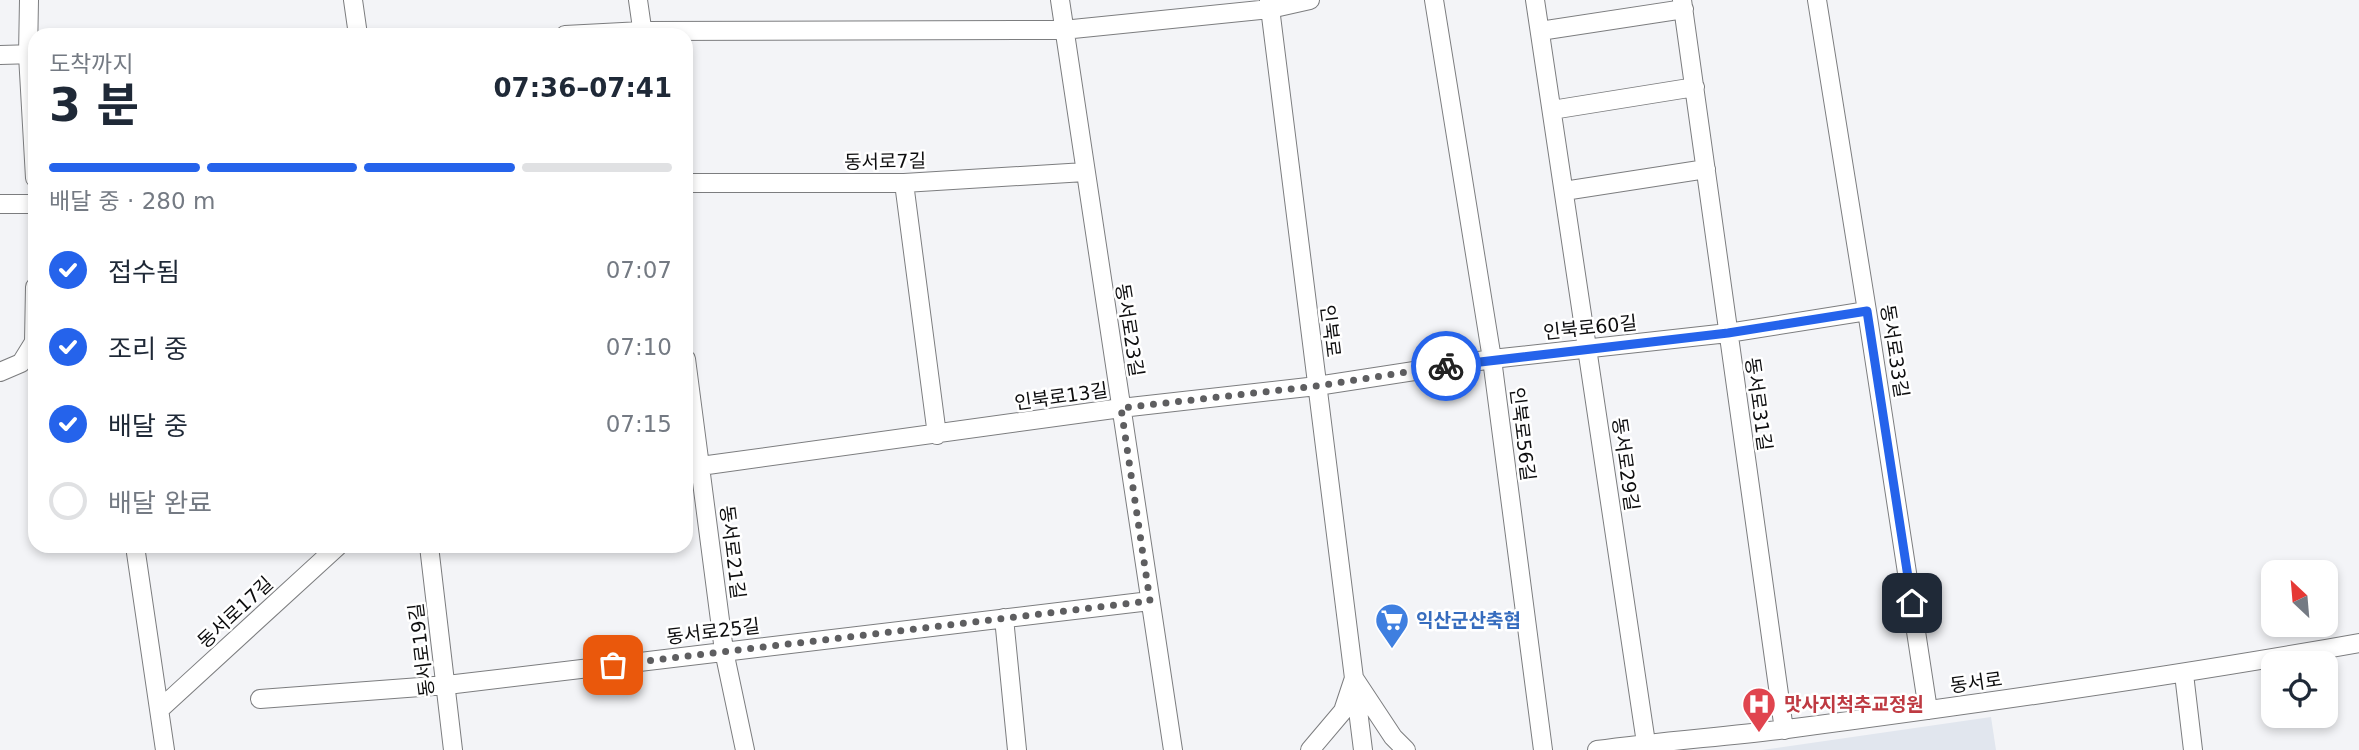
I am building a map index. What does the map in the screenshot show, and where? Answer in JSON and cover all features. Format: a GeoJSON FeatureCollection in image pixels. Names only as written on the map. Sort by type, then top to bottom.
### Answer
{"type":"FeatureCollection","features":[{"type":"Feature","properties":{"kind":"street"},"geometry":{"type":"LineString","coordinates":[[29,0],[31,28]]}},
{"type":"Feature","properties":{"kind":"street"},"geometry":{"type":"LineString","coordinates":[[353,0],[357,28]]}},
{"type":"Feature","properties":{"kind":"street"},"geometry":{"type":"LineString","coordinates":[[638,0],[641,28]]}},
{"type":"Feature","properties":{"kind":"street","name":"동서로23길"},"geometry":{"type":"LineString","coordinates":[[1059,0],[1173,750]]}},
{"type":"Feature","properties":{"kind":"street"},"geometry":{"type":"LineString","coordinates":[[693,33],[1063,30],[1310,0]]}},
{"type":"Feature","properties":{"kind":"street","name":"인북로56길"},"geometry":{"type":"LineString","coordinates":[[1434,0],[1492,359],[1543,750]]}},
{"type":"Feature","properties":{"kind":"street","name":"동서로29길"},"geometry":{"type":"LineString","coordinates":[[1535,0],[1646,743]]}},
{"type":"Feature","properties":{"kind":"street","name":"동서로33길"},"geometry":{"type":"LineString","coordinates":[[1817,0],[1928,710]]}},
{"type":"Feature","properties":{"kind":"street"},"geometry":{"type":"LineString","coordinates":[[1540,30],[1683,4]]}},
{"type":"Feature","properties":{"kind":"street","name":"동서로31길"},"geometry":{"type":"LineString","coordinates":[[1683,4],[1784,730]]}},
{"type":"Feature","properties":{"kind":"street","name":"인북로"},"geometry":{"type":"LineString","coordinates":[[1269,5],[1363,750]]}},
{"type":"Feature","properties":{"kind":"street"},"geometry":{"type":"LineString","coordinates":[[0,55],[28,55]]}},
{"type":"Feature","properties":{"kind":"street"},"geometry":{"type":"LineString","coordinates":[[1552,110],[1695,87]]}},
{"type":"Feature","properties":{"kind":"street"},"geometry":{"type":"LineString","coordinates":[[1564,191],[1706,169]]}},
{"type":"Feature","properties":{"kind":"street","name":"동서로7길"},"geometry":{"type":"LineString","coordinates":[[693,183],[904,184],[1085,172]]}},
{"type":"Feature","properties":{"kind":"street"},"geometry":{"type":"LineString","coordinates":[[904,184],[937,435]]}},
{"type":"Feature","properties":{"kind":"street"},"geometry":{"type":"LineString","coordinates":[[0,204],[28,204]]}},
{"type":"Feature","properties":{"kind":"street","name":"인북로60길"},"geometry":{"type":"LineString","coordinates":[[1317,386],[1492,359],[1728,333],[1867,311]]}},
{"type":"Feature","properties":{"kind":"street"},"geometry":{"type":"LineString","coordinates":[[0,372],[21,363],[28,352]]}},
{"type":"Feature","properties":{"kind":"street","name":"인북로13길"},"geometry":{"type":"LineString","coordinates":[[693,468],[1121,408],[1317,386]]}},
{"type":"Feature","properties":{"kind":"street","name":"동서로21길"},"geometry":{"type":"LineString","coordinates":[[693,468],[724,651],[745,750]]}},
{"type":"Feature","properties":{"kind":"street"},"geometry":{"type":"LineString","coordinates":[[136,553],[165,750]]}},
{"type":"Feature","properties":{"kind":"street","name":"동서로17길"},"geometry":{"type":"LineString","coordinates":[[160,709],[330,553]]}},
{"type":"Feature","properties":{"kind":"street","name":"동서로19길"},"geometry":{"type":"LineString","coordinates":[[430,553],[453,750]]}},
{"type":"Feature","properties":{"kind":"street","name":"동서로25길"},"geometry":{"type":"LineString","coordinates":[[260,699],[447,685],[1150,601]]}},
{"type":"Feature","properties":{"kind":"street"},"geometry":{"type":"LineString","coordinates":[[1004,618],[1017,750]]}},
{"type":"Feature","properties":{"kind":"street","name":"동서로"},"geometry":{"type":"LineString","coordinates":[[1597,750],[1784,730],[1928,710],[2184,674],[2359,643]]}},
{"type":"Feature","properties":{"kind":"street"},"geometry":{"type":"LineString","coordinates":[[2184,674],[2193,750]]}},
{"type":"Feature","properties":{"kind":"street"},"geometry":{"type":"LineString","coordinates":[[1311,750],[1343,711],[1354,678]]}},
{"type":"Feature","properties":{"kind":"street"},"geometry":{"type":"LineString","coordinates":[[1354,678],[1392,737],[1406,750]]}},
{"type":"Feature","properties":{"kind":"shaded area"},"geometry":{"type":"Polygon","coordinates":[[[1991,717],[1996,750],[1762,750],[1991,717]]]}},
{"type":"Feature","properties":{"kind":"way so far"},"geometry":{"type":"LineString","coordinates":[[613,665],[1150,601],[1121,408],[1317,386],[1446,366]]}},
{"type":"Feature","properties":{"kind":"place","name":"익산군산축협"},"geometry":{"type":"Point","coordinates":[1392,650]}},
{"type":"Feature","properties":{"kind":"place","name":"맛사지척추교정원"},"geometry":{"type":"Point","coordinates":[1759,734]}},
{"type":"Feature","properties":{"kind":"route"},"geometry":{"type":"LineString","coordinates":[[1446,366],[1728,333],[1867,311],[1912,603]]}}]}
